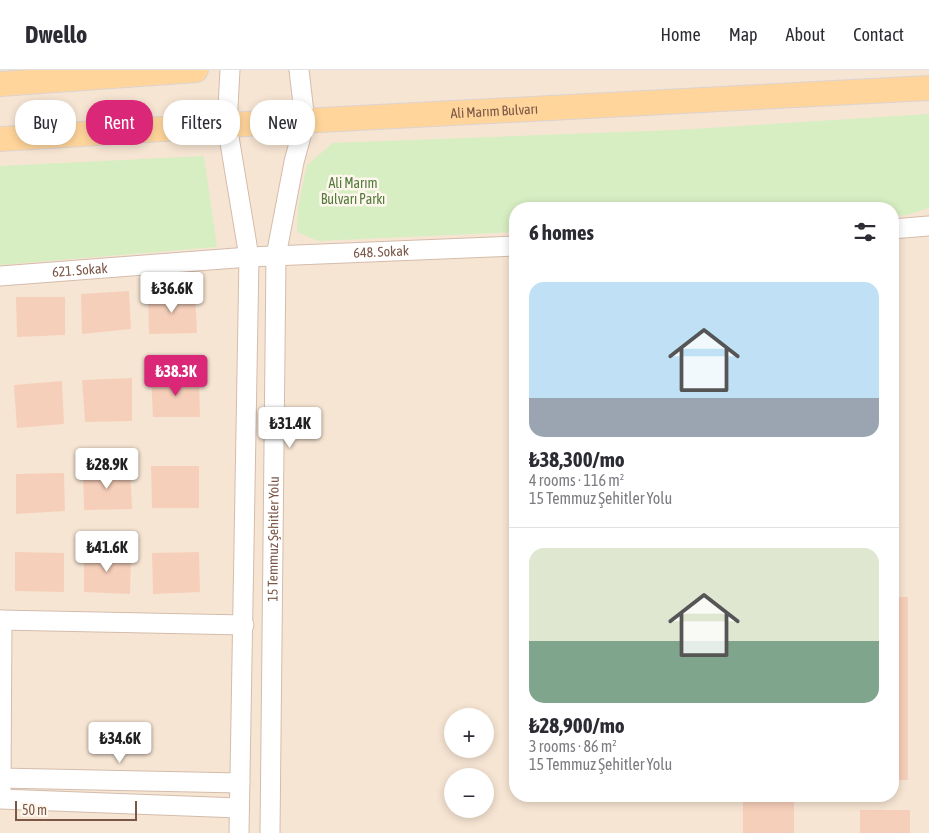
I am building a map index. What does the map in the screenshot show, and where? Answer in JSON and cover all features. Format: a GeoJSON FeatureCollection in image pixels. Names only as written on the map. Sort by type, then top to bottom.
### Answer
{"type":"FeatureCollection","features":[{"type":"Feature","properties":{"kind":"main road"},"geometry":{"type":"LineString","coordinates":[[0,84],[196,70]]}},
{"type":"Feature","properties":{"kind":"main road","name":"Ali Marım Bulvarı"},"geometry":{"type":"LineString","coordinates":[[315,120],[929,88]]}},
{"type":"Feature","properties":{"kind":"main road","name":"Ali Marım Bulvarı"},"geometry":{"type":"LineString","coordinates":[[0,139],[163,129]]}},
{"type":"Feature","properties":{"kind":"street","name":"15 Temmuz Şehitler Yolu"},"geometry":{"type":"LineString","coordinates":[[228,100],[230,70]]}},
{"type":"Feature","properties":{"kind":"street","name":"15 Temmuz Şehitler Yolu"},"geometry":{"type":"LineString","coordinates":[[299,70],[303,100]]}},
{"type":"Feature","properties":{"kind":"street","name":"15 Temmuz Şehitler Yolu"},"geometry":{"type":"LineString","coordinates":[[230,145],[249,257],[239,833]]}},
{"type":"Feature","properties":{"kind":"street","name":"15 Temmuz Şehitler Yolu"},"geometry":{"type":"LineString","coordinates":[[270,833],[276,256],[299,145]]}},
{"type":"Feature","properties":{"kind":"street"},"geometry":{"type":"LineString","coordinates":[[899,228],[929,226]]}},
{"type":"Feature","properties":{"kind":"street","name":"648. Sokak"},"geometry":{"type":"LineString","coordinates":[[249,257],[509,246]]}},
{"type":"Feature","properties":{"kind":"street","name":"621. Sokak"},"geometry":{"type":"LineString","coordinates":[[0,276],[249,257]]}},
{"type":"Feature","properties":{"kind":"street"},"geometry":{"type":"LineString","coordinates":[[240,808],[0,800],[1,620],[244,624]]}},
{"type":"Feature","properties":{"kind":"street"},"geometry":{"type":"LineString","coordinates":[[1,778],[240,784]]}},
{"type":"Feature","properties":{"kind":"shaded area"},"geometry":{"type":"Polygon","coordinates":[[[0,70],[929,70],[929,833],[0,833],[0,70]]]}},
{"type":"Feature","properties":{"kind":"green space","name":"Ali Marım Bulvarı Parkı"},"geometry":{"type":"Polygon","coordinates":[[[929,114],[929,208],[899,216],[899,202],[509,202],[509,232],[318,241],[297,232],[298,207],[307,165],[333,143],[675,130],[929,114]]]}},
{"type":"Feature","properties":{"kind":"green space"},"geometry":{"type":"Polygon","coordinates":[[[204,156],[217,247],[0,265],[0,166],[204,156]]]}},
{"type":"Feature","properties":{"kind":"building"},"geometry":{"type":"Polygon","coordinates":[[[129,291],[131,329],[82,334],[81,294],[129,291]]]}},
{"type":"Feature","properties":{"kind":"building"},"geometry":{"type":"Polygon","coordinates":[[[195,294],[197,333],[149,334],[148,296],[195,294]]]}},
{"type":"Feature","properties":{"kind":"building"},"geometry":{"type":"Polygon","coordinates":[[[16,297],[65,297],[65,335],[17,337],[16,297]]]}},
{"type":"Feature","properties":{"kind":"building"},"geometry":{"type":"Polygon","coordinates":[[[199,377],[200,417],[153,417],[151,378],[199,377]]]}},
{"type":"Feature","properties":{"kind":"building"},"geometry":{"type":"Polygon","coordinates":[[[132,378],[132,421],[85,422],[82,380],[132,378]]]}},
{"type":"Feature","properties":{"kind":"building"},"geometry":{"type":"Polygon","coordinates":[[[62,381],[64,424],[17,428],[14,385],[62,381]]]}},
{"type":"Feature","properties":{"kind":"building"},"geometry":{"type":"Polygon","coordinates":[[[151,466],[199,466],[199,508],[152,508],[151,466]]]}},
{"type":"Feature","properties":{"kind":"building"},"geometry":{"type":"Polygon","coordinates":[[[130,470],[132,509],[84,510],[83,471],[130,470]]]}},
{"type":"Feature","properties":{"kind":"building"},"geometry":{"type":"Polygon","coordinates":[[[64,473],[65,511],[16,514],[16,474],[64,473]]]}},
{"type":"Feature","properties":{"kind":"building"},"geometry":{"type":"Polygon","coordinates":[[[15,552],[64,553],[64,592],[15,591],[15,552]]]}},
{"type":"Feature","properties":{"kind":"building"},"geometry":{"type":"Polygon","coordinates":[[[84,552],[131,553],[130,594],[84,592],[84,552]]]}},
{"type":"Feature","properties":{"kind":"building"},"geometry":{"type":"Polygon","coordinates":[[[199,552],[200,592],[153,594],[152,553],[199,552]]]}},
{"type":"Feature","properties":{"kind":"building"},"geometry":{"type":"Polygon","coordinates":[[[899,597],[908,597],[908,780],[899,780],[899,597]]]}},
{"type":"Feature","properties":{"kind":"building"},"geometry":{"type":"Polygon","coordinates":[[[743,802],[794,802],[794,833],[743,833],[743,802]]]}},
{"type":"Feature","properties":{"kind":"building"},"geometry":{"type":"Polygon","coordinates":[[[860,810],[910,810],[910,833],[860,833],[860,810]]]}}]}
